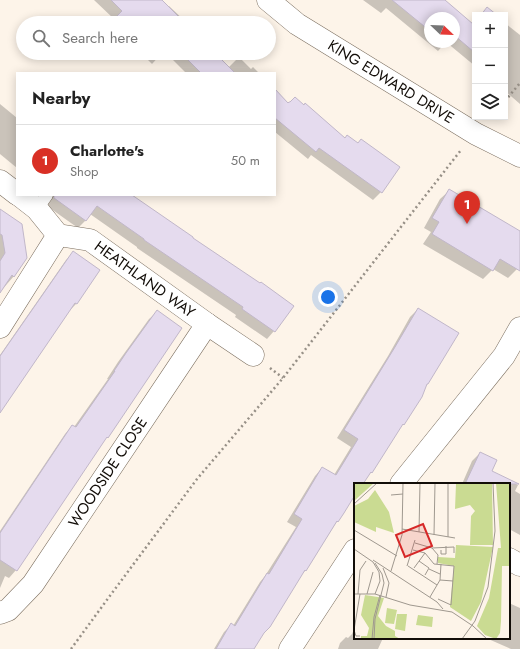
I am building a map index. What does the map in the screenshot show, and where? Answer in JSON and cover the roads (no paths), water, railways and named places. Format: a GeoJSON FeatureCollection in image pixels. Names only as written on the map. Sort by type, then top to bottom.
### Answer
{"type":"FeatureCollection","features":[{"type":"Feature","properties":{"kind":"street","name":"KING EDWARD DRIVE"},"geometry":{"type":"LineString","coordinates":[[268,0],[297,24],[476,134],[520,156]]}},
{"type":"Feature","properties":{"kind":"street"},"geometry":{"type":"LineString","coordinates":[[0,181],[16,193]]}},
{"type":"Feature","properties":{"kind":"street"},"geometry":{"type":"LineString","coordinates":[[0,327],[58,235],[42,202],[24,196]]}},
{"type":"Feature","properties":{"kind":"street","name":"HEATHLAND WAY"},"geometry":{"type":"LineString","coordinates":[[58,235],[90,240],[253,355]]}},
{"type":"Feature","properties":{"kind":"street","name":"WOODSIDE CLOSE"},"geometry":{"type":"LineString","coordinates":[[0,613],[8,610],[33,584],[207,324]]}},
{"type":"Feature","properties":{"kind":"street"},"geometry":{"type":"LineString","coordinates":[[402,483],[504,356],[520,328]]}},
{"type":"Feature","properties":{"kind":"street"},"geometry":{"type":"LineString","coordinates":[[290,649],[354,552]]}},
{"type":"Feature","properties":{"kind":"street"},"geometry":{"type":"LineString","coordinates":[[510,560],[520,565]]}},
{"type":"Feature","properties":{"kind":"place","name":"Charlotte's"},"geometry":{"type":"Point","coordinates":[467,224]}}]}
